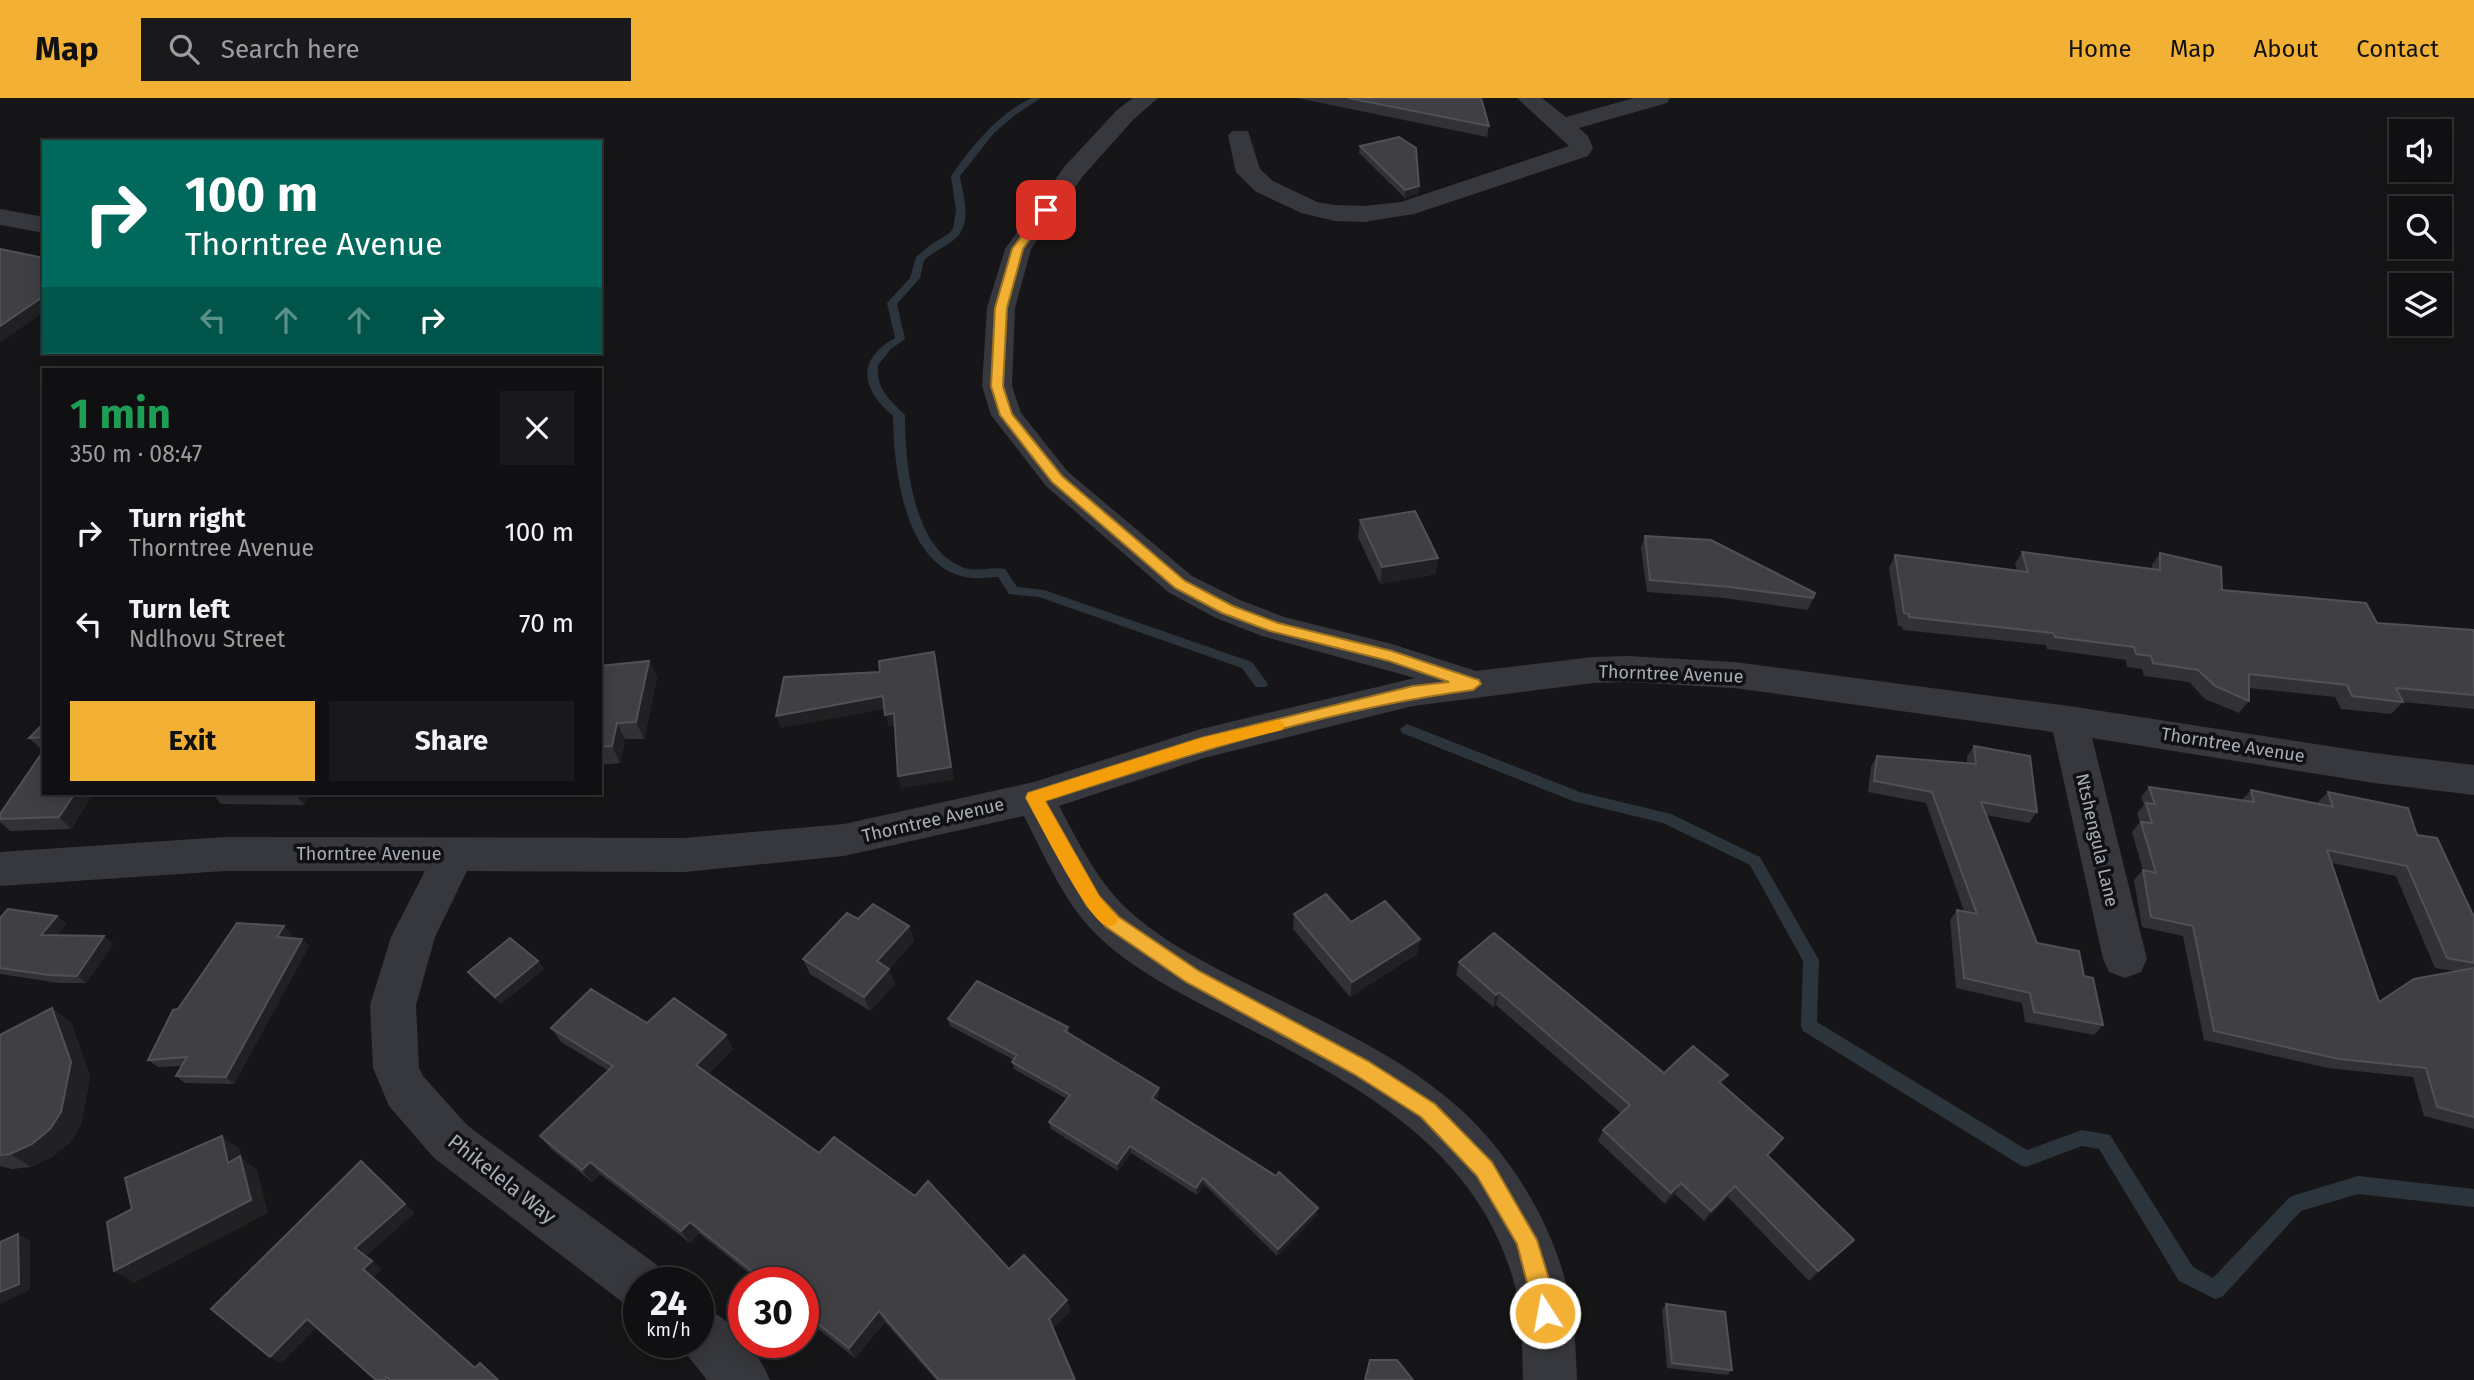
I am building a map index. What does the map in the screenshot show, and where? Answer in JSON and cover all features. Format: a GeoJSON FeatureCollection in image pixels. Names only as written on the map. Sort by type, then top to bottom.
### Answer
{"type":"FeatureCollection","features":[{"type":"Feature","properties":{"kind":"street"},"geometry":{"type":"LineString","coordinates":[[1147,98],[1125,115],[1074,171],[1018,249],[1001,308],[997,386],[1006,415],[1057,479],[1180,584],[1228,610],[1275,627],[1392,657],[1473,684]]}},
{"type":"Feature","properties":{"kind":"street"},"geometry":{"type":"LineString","coordinates":[[1240,136],[1248,172],[1264,186],[1310,208],[1335,213],[1364,214],[1405,209],[1573,154],[1581,148],[1580,141],[1564,125],[1528,98]]}},
{"type":"Feature","properties":{"kind":"street"},"geometry":{"type":"LineString","coordinates":[[1564,125],[1660,98]]}},
{"type":"Feature","properties":{"kind":"street"},"geometry":{"type":"LineString","coordinates":[[0,217],[42,225]]}},
{"type":"Feature","properties":{"kind":"street","name":"Thorntree Avenue"},"geometry":{"type":"LineString","coordinates":[[0,869],[225,854],[684,855],[844,840],[1034,798],[1201,744],[1413,692],[1629,669],[1734,675],[2068,720],[2374,768],[2474,780]]}},
{"type":"Feature","properties":{"kind":"street","name":"Ntshengula Lane"},"geometry":{"type":"LineString","coordinates":[[2068,720],[2125,959]]}},
{"type":"Feature","properties":{"kind":"street"},"geometry":{"type":"LineString","coordinates":[[1034,798],[1093,901],[1112,922],[1193,977],[1361,1067],[1428,1111],[1485,1169],[1526,1240],[1542,1292],[1550,1380]]}},
{"type":"Feature","properties":{"kind":"street","name":"Phikelela Way"},"geometry":{"type":"LineString","coordinates":[[454,855],[413,937],[393,1004],[396,1068],[407,1091],[451,1142],[623,1271]]}},
{"type":"Feature","properties":{"kind":"street"},"geometry":{"type":"LineString","coordinates":[[714,1348],[743,1380]]}},
{"type":"Feature","properties":{"kind":"building"},"geometry":{"type":"Polygon","coordinates":[[[1348,98],[1481,98],[1489,126],[1348,98]]]}},
{"type":"Feature","properties":{"kind":"building"},"geometry":{"type":"Polygon","coordinates":[[[1399,137],[1416,148],[1419,186],[1405,190],[1360,146],[1399,137]]]}},
{"type":"Feature","properties":{"kind":"building"},"geometry":{"type":"Polygon","coordinates":[[[0,249],[42,258],[42,297],[0,326],[0,249]]]}},
{"type":"Feature","properties":{"kind":"building"},"geometry":{"type":"Polygon","coordinates":[[[1415,511],[1438,558],[1382,567],[1360,520],[1415,511]]]}},
{"type":"Feature","properties":{"kind":"building"},"geometry":{"type":"Polygon","coordinates":[[[1645,536],[1711,540],[1815,593],[1813,598],[1650,580],[1645,536]]]}},
{"type":"Feature","properties":{"kind":"building"},"geometry":{"type":"Polygon","coordinates":[[[2022,552],[2160,570],[2160,553],[2221,567],[2222,590],[2366,603],[2377,623],[2474,630],[2474,695],[2396,688],[2403,702],[2352,696],[2347,685],[2249,674],[2249,701],[2215,686],[2198,670],[2153,663],[2151,656],[2136,654],[2134,647],[2055,637],[2053,633],[1909,617],[1909,614],[1904,613],[1895,555],[2028,572],[2022,552]]]}},
{"type":"Feature","properties":{"kind":"building"},"geometry":{"type":"Polygon","coordinates":[[[934,652],[951,767],[898,776],[894,713],[885,715],[883,696],[776,716],[784,677],[880,672],[879,661],[934,652]]]}},
{"type":"Feature","properties":{"kind":"building"},"geometry":{"type":"Polygon","coordinates":[[[649,661],[636,722],[617,723],[612,746],[602,747],[602,666],[649,661]]]}},
{"type":"Feature","properties":{"kind":"building"},"geometry":{"type":"Polygon","coordinates":[[[42,725],[42,737],[29,738],[42,725]]]}},
{"type":"Feature","properties":{"kind":"building"},"geometry":{"type":"Polygon","coordinates":[[[1974,746],[2030,756],[2037,812],[1981,802],[2037,943],[2079,951],[2084,976],[2093,978],[2103,1025],[2034,1012],[2030,993],[1964,978],[1957,910],[1977,914],[1932,792],[1874,781],[1877,756],[1976,764],[1974,746]]]}},
{"type":"Feature","properties":{"kind":"building"},"geometry":{"type":"Polygon","coordinates":[[[42,753],[42,795],[74,795],[59,817],[0,819],[0,814],[42,753]]]}},
{"type":"Feature","properties":{"kind":"building"},"geometry":{"type":"Polygon","coordinates":[[[2149,787],[2254,802],[2251,790],[2333,807],[2328,792],[2408,808],[2417,835],[2437,838],[2474,917],[2474,963],[2447,958],[2407,866],[2327,850],[2379,1002],[2414,979],[2474,968],[2474,1117],[2437,1107],[2426,1068],[2339,1059],[2214,1031],[2193,926],[2151,917],[2143,870],[2156,873],[2141,822],[2152,823],[2146,803],[2155,804],[2149,787]]]}},
{"type":"Feature","properties":{"kind":"building"},"geometry":{"type":"Polygon","coordinates":[[[1326,894],[1351,922],[1385,901],[1420,939],[1352,982],[1294,914],[1326,894]]]}},
{"type":"Feature","properties":{"kind":"building"},"geometry":{"type":"Polygon","coordinates":[[[873,904],[909,926],[877,961],[889,969],[864,997],[803,959],[847,913],[858,919],[873,904]]]}},
{"type":"Feature","properties":{"kind":"building"},"geometry":{"type":"Polygon","coordinates":[[[8,909],[57,916],[41,935],[104,936],[77,976],[0,968],[0,918],[8,909]]]}},
{"type":"Feature","properties":{"kind":"building"},"geometry":{"type":"Polygon","coordinates":[[[237,923],[284,926],[277,937],[302,939],[226,1077],[176,1076],[187,1057],[148,1060],[173,1010],[178,1009],[237,923]]]}},
{"type":"Feature","properties":{"kind":"building"},"geometry":{"type":"Polygon","coordinates":[[[1494,933],[1664,1073],[1693,1046],[1728,1075],[1719,1082],[1783,1138],[1767,1155],[1854,1240],[1818,1271],[1735,1186],[1711,1211],[1681,1183],[1671,1193],[1603,1130],[1630,1105],[1499,992],[1496,995],[1459,962],[1494,933]]]}},
{"type":"Feature","properties":{"kind":"building"},"geometry":{"type":"Polygon","coordinates":[[[510,938],[538,961],[495,997],[468,972],[510,938]]]}},
{"type":"Feature","properties":{"kind":"building"},"geometry":{"type":"Polygon","coordinates":[[[977,981],[1068,1027],[1065,1031],[1159,1088],[1152,1098],[1276,1176],[1279,1172],[1318,1208],[1278,1249],[1203,1178],[1196,1188],[1130,1146],[1117,1164],[1049,1122],[1070,1095],[1012,1062],[1017,1055],[948,1019],[977,981]]]}},
{"type":"Feature","properties":{"kind":"building"},"geometry":{"type":"Polygon","coordinates":[[[591,989],[647,1023],[674,998],[726,1035],[696,1065],[819,1153],[834,1137],[915,1196],[928,1181],[1009,1269],[1024,1255],[1067,1300],[1049,1319],[1075,1380],[939,1380],[879,1311],[849,1348],[819,1325],[819,1267],[747,1267],[690,1222],[681,1231],[590,1162],[582,1170],[540,1136],[613,1066],[551,1028],[591,989]]]}},
{"type":"Feature","properties":{"kind":"building"},"geometry":{"type":"Polygon","coordinates":[[[52,1008],[71,1062],[61,1112],[50,1129],[32,1144],[10,1154],[0,1155],[0,1035],[52,1008]]]}},
{"type":"Feature","properties":{"kind":"building"},"geometry":{"type":"Polygon","coordinates":[[[222,1136],[228,1163],[240,1156],[251,1200],[114,1271],[107,1222],[132,1209],[125,1178],[222,1136]]]}},
{"type":"Feature","properties":{"kind":"building"},"geometry":{"type":"Polygon","coordinates":[[[361,1161],[405,1204],[355,1248],[372,1261],[363,1269],[475,1368],[480,1363],[498,1380],[390,1380],[387,1377],[385,1380],[376,1380],[307,1319],[270,1357],[211,1309],[361,1161]]]}},
{"type":"Feature","properties":{"kind":"building"},"geometry":{"type":"Polygon","coordinates":[[[18,1234],[19,1284],[0,1292],[0,1242],[18,1234]]]}},
{"type":"Feature","properties":{"kind":"building"},"geometry":{"type":"Polygon","coordinates":[[[1666,1304],[1725,1312],[1732,1370],[1672,1363],[1666,1304]]]}},
{"type":"Feature","properties":{"kind":"building"},"geometry":{"type":"Polygon","coordinates":[[[1370,1360],[1397,1360],[1413,1380],[1365,1380],[1370,1360]]]}},
{"type":"Feature","properties":{"kind":"waterway"},"geometry":{"type":"LineString","coordinates":[[1037,98],[1001,121],[972,152],[955,176],[960,202],[958,228],[954,235],[919,259],[915,278],[892,303],[900,339],[887,346],[873,365],[874,386],[879,396],[899,415],[904,477],[916,521],[925,540],[938,556],[959,571],[977,574],[1001,572],[1013,591],[1040,593],[1247,665],[1261,684]]}},
{"type":"Feature","properties":{"kind":"waterway"},"geometry":{"type":"LineString","coordinates":[[1407,729],[1578,797],[1666,818],[1755,861],[1811,960],[1809,1026],[2026,1159],[2082,1138],[2104,1141],[2186,1274],[2215,1290],[2295,1204],[2358,1185],[2474,1198]]}},
{"type":"Feature","properties":{"kind":"slow traffic"},"geometry":{"type":"LineString","coordinates":[[1110,919],[1093,901],[1034,798],[1201,744],[1277,726]]}},
{"type":"Feature","properties":{"kind":"route"},"geometry":{"type":"LineString","coordinates":[[1046,210],[1018,249],[1001,308],[997,386],[1006,415],[1057,479],[1180,584],[1228,610],[1275,627],[1392,657],[1473,684],[1413,692],[1201,744],[1034,798],[1093,901],[1112,922],[1193,977],[1361,1067],[1428,1111],[1485,1169],[1526,1240],[1542,1292],[1545,1313]]}}]}
